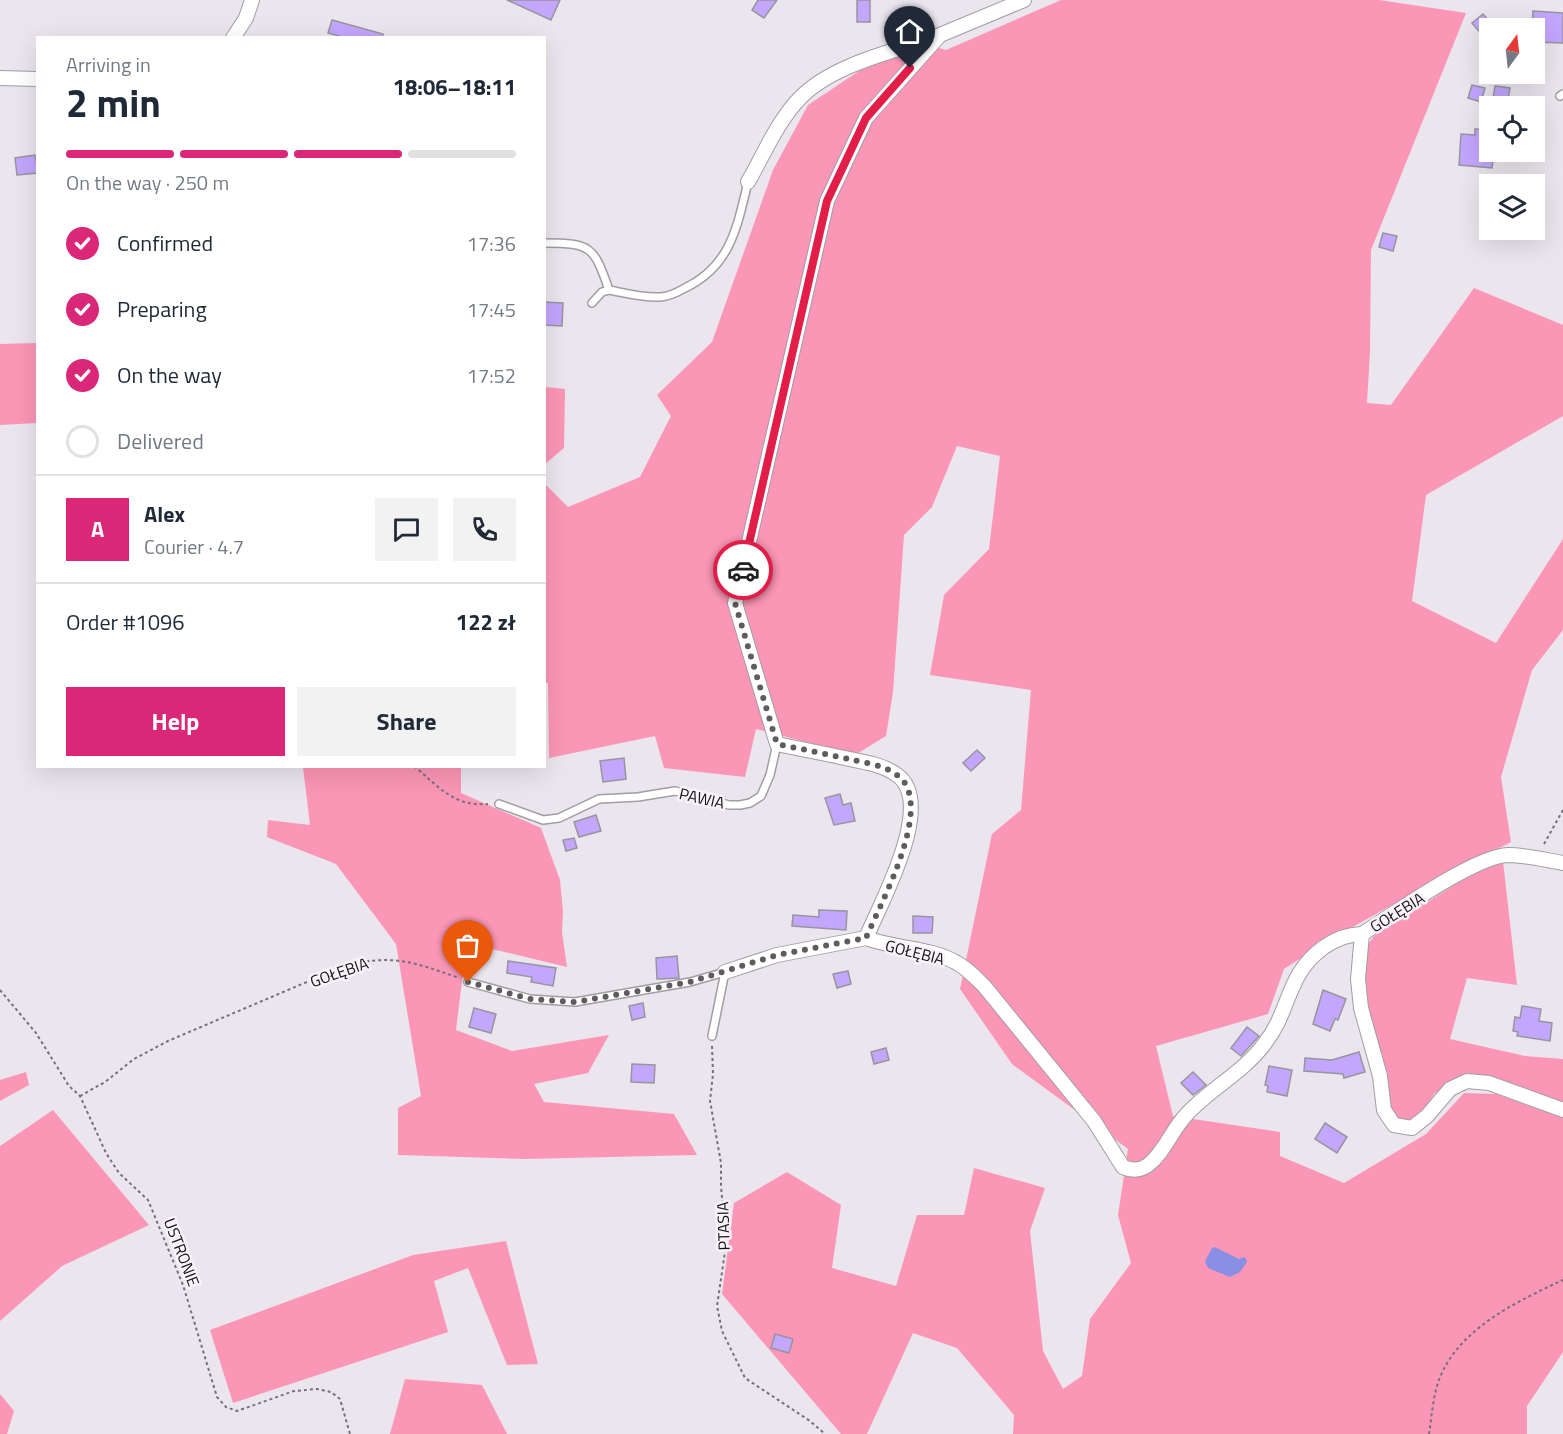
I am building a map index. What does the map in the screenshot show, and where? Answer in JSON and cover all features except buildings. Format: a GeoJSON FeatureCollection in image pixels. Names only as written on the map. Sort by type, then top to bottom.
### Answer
{"type":"FeatureCollection","features":[{"type":"Feature","properties":{"kind":"street"},"geometry":{"type":"LineString","coordinates":[[234,36],[246,18],[252,0]]}},
{"type":"Feature","properties":{"kind":"street"},"geometry":{"type":"LineString","coordinates":[[748,182],[780,123],[801,96],[840,69],[940,36],[1024,0]]}},
{"type":"Feature","properties":{"kind":"street"},"geometry":{"type":"LineString","coordinates":[[866,938],[887,896],[903,850],[910,817],[906,785],[900,776],[876,765],[777,744],[735,603],[827,201],[866,118],[940,36]]}},
{"type":"Feature","properties":{"kind":"street"},"geometry":{"type":"LineString","coordinates":[[0,78],[36,79]]}},
{"type":"Feature","properties":{"kind":"street","name":"GOŁĘBIA"},"geometry":{"type":"LineString","coordinates":[[724,972],[777,955],[866,938],[955,962],[970,972],[985,987],[1094,1120],[1123,1167],[1131,1170],[1140,1169],[1149,1164],[1185,1116],[1238,1071],[1263,1046],[1277,1024],[1296,979],[1308,960],[1328,944],[1342,937],[1362,934],[1466,870],[1492,858],[1508,855],[1563,862]]}},
{"type":"Feature","properties":{"kind":"street"},"geometry":{"type":"LineString","coordinates":[[1362,934],[1359,994],[1380,1076],[1384,1110],[1394,1125],[1412,1128],[1427,1116],[1450,1089],[1467,1081],[1489,1083],[1563,1110]]}},
{"type":"Feature","properties":{"kind":"lane"},"geometry":{"type":"LineString","coordinates":[[592,303],[602,292],[609,290],[661,298],[705,276],[724,256],[734,238],[748,182]]}},
{"type":"Feature","properties":{"kind":"lane"},"geometry":{"type":"LineString","coordinates":[[546,243],[573,244],[592,251],[597,257],[609,290]]}},
{"type":"Feature","properties":{"kind":"lane","name":"PAWIA"},"geometry":{"type":"LineString","coordinates":[[500,804],[543,820],[559,818],[599,798],[638,797],[675,791],[740,806],[761,796],[770,775],[777,744]]}},
{"type":"Feature","properties":{"kind":"lane"},"geometry":{"type":"LineString","coordinates":[[712,1036],[724,972]]}},
{"type":"Feature","properties":{"kind":"lane","name":"GOŁĘBIA"},"geometry":{"type":"LineString","coordinates":[[468,982],[530,999],[575,1002],[690,982],[724,972]]}},
{"type":"Feature","properties":{"kind":"path"},"geometry":{"type":"LineString","coordinates":[[416,768],[452,798],[475,805],[500,804]]}},
{"type":"Feature","properties":{"kind":"path"},"geometry":{"type":"LineString","coordinates":[[1536,859],[1563,810]]}},
{"type":"Feature","properties":{"kind":"path","name":"GOŁĘBIA"},"geometry":{"type":"LineString","coordinates":[[80,1096],[105,1082],[134,1059],[168,1041],[361,961],[381,958],[399,959],[468,982]]}},
{"type":"Feature","properties":{"kind":"path","name":"USTRONIE"},"geometry":{"type":"LineString","coordinates":[[0,990],[36,1033],[69,1086],[80,1096],[106,1153],[119,1173],[148,1200],[183,1285],[217,1397],[226,1407],[237,1411],[294,1392],[317,1389],[332,1392],[340,1399],[350,1434]]}},
{"type":"Feature","properties":{"kind":"path","name":"PTASIA"},"geometry":{"type":"LineString","coordinates":[[712,1036],[713,1074],[710,1101],[721,1163],[726,1245],[717,1306],[722,1331],[745,1378],[810,1420],[825,1434]]}},
{"type":"Feature","properties":{"kind":"path"},"geometry":{"type":"LineString","coordinates":[[1429,1434],[1440,1377],[1451,1355],[1484,1324],[1525,1298],[1563,1280]]}},
{"type":"Feature","properties":{"kind":"shaded area"},"geometry":{"type":"Polygon","coordinates":[[[1061,0],[1379,0],[1466,13],[1371,250],[1367,403],[1391,405],[1474,288],[1563,325],[1563,416],[1426,495],[1412,601],[1496,643],[1563,539],[1563,630],[1532,670],[1501,777],[1511,842],[1433,882],[1326,942],[1284,969],[1268,1014],[1156,1046],[1173,1116],[1280,1132],[1280,1156],[1344,1183],[1426,1134],[1464,1093],[1496,1094],[1563,1118],[1563,1352],[1527,1406],[1527,1434],[1013,1434],[1014,1415],[957,1348],[913,1333],[867,1434],[841,1434],[722,1294],[734,1203],[787,1172],[841,1205],[832,1268],[896,1286],[917,1215],[964,1215],[974,1168],[1045,1188],[1030,1231],[1043,1351],[1063,1389],[1082,1376],[1090,1319],[1131,1263],[1118,1215],[1128,1149],[1012,1064],[960,989],[992,834],[1021,810],[1031,690],[930,675],[944,595],[989,549],[1000,456],[957,446],[932,507],[904,535],[893,692],[886,736],[855,755],[756,729],[745,777],[664,768],[655,736],[549,758],[548,683],[546,683],[546,485],[568,507],[640,477],[671,416],[657,395],[712,342],[773,170],[808,105],[871,63],[925,44],[946,50],[1061,0]]]}},
{"type":"Feature","properties":{"kind":"shaded area"},"geometry":{"type":"Polygon","coordinates":[[[36,343],[36,423],[0,425],[0,344],[36,343]]]}},
{"type":"Feature","properties":{"kind":"shaded area"},"geometry":{"type":"Polygon","coordinates":[[[546,387],[565,389],[564,448],[546,463],[546,387]]]}},
{"type":"Feature","properties":{"kind":"shaded area"},"geometry":{"type":"Polygon","coordinates":[[[303,768],[461,768],[461,793],[541,828],[560,880],[562,932],[567,967],[484,947],[465,957],[456,1030],[512,1051],[609,1035],[588,1073],[534,1084],[544,1102],[674,1114],[697,1155],[525,1159],[398,1155],[398,1108],[421,1096],[396,944],[336,864],[267,837],[268,820],[310,825],[303,768]]]}},
{"type":"Feature","properties":{"kind":"shaded area"},"geometry":{"type":"Polygon","coordinates":[[[1503,861],[1517,985],[1467,978],[1450,1039],[1525,1056],[1563,1059],[1563,1104],[1502,1080],[1463,1076],[1435,1093],[1424,1109],[1405,1123],[1396,1119],[1391,1113],[1385,1068],[1365,1003],[1361,970],[1369,943],[1374,936],[1467,877],[1503,861]]]}},
{"type":"Feature","properties":{"kind":"shaded area"},"geometry":{"type":"Polygon","coordinates":[[[26,1072],[29,1085],[0,1101],[0,1080],[26,1072]]]}},
{"type":"Feature","properties":{"kind":"shaded area"},"geometry":{"type":"Polygon","coordinates":[[[53,1110],[149,1225],[62,1266],[0,1321],[0,1146],[53,1110]]]}},
{"type":"Feature","properties":{"kind":"shaded area"},"geometry":{"type":"Polygon","coordinates":[[[506,1241],[538,1364],[507,1365],[468,1268],[434,1281],[448,1332],[233,1403],[210,1330],[413,1255],[506,1241]]]}},
{"type":"Feature","properties":{"kind":"shaded area"},"geometry":{"type":"Polygon","coordinates":[[[405,1379],[482,1385],[507,1434],[390,1434],[405,1379]]]}},
{"type":"Feature","properties":{"kind":"shaded area"},"geometry":{"type":"Polygon","coordinates":[[[0,1394],[14,1411],[7,1434],[0,1434],[0,1394]]]}},
{"type":"Feature","properties":{"kind":"water"},"geometry":{"type":"Polygon","coordinates":[[[1215,1247],[1239,1259],[1245,1257],[1247,1262],[1240,1272],[1230,1277],[1208,1268],[1205,1261],[1212,1248],[1215,1247]]]}},
{"type":"Feature","properties":{"kind":"way so far"},"geometry":{"type":"LineString","coordinates":[[468,982],[530,999],[575,1002],[690,982],[777,955],[866,938],[887,896],[903,850],[910,817],[906,785],[900,776],[876,765],[777,744],[735,603],[743,570]]}},
{"type":"Feature","properties":{"kind":"route"},"geometry":{"type":"LineString","coordinates":[[743,570],[827,201],[866,118],[910,68]]}}]}
